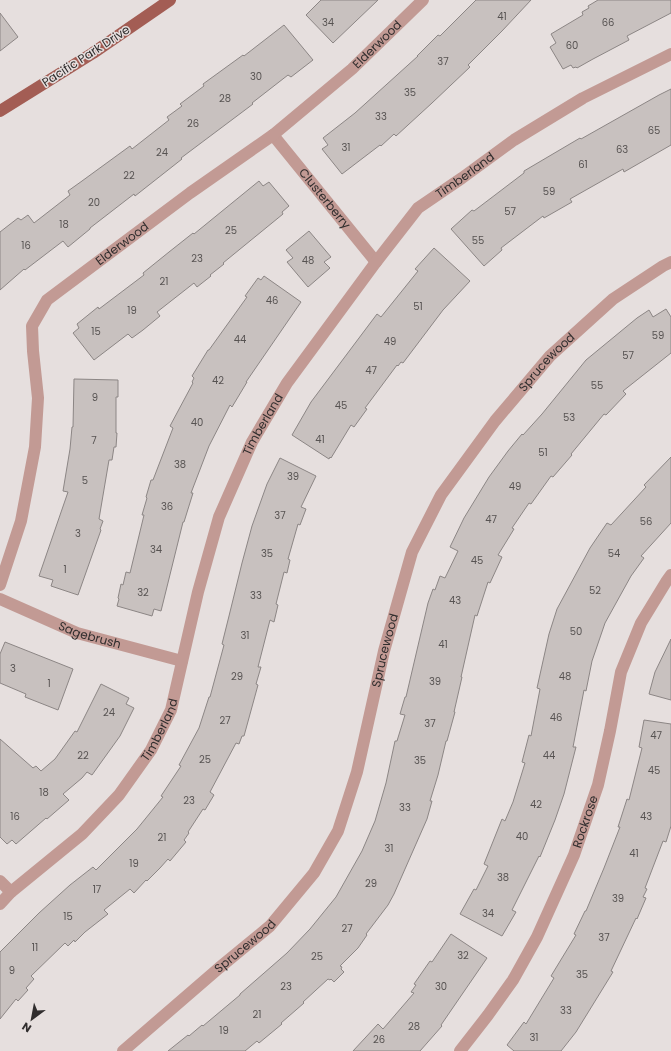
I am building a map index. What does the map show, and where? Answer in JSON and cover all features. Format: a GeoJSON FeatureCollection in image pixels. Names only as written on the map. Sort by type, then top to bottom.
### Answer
{"type":"FeatureCollection","features":[{"type":"Feature","properties":{"kind":"main road","name":"Pacific Park Drive"},"geometry":{"type":"LineString","coordinates":[[0,111],[93,53],[170,0]]}},
{"type":"Feature","properties":{"kind":"street","name":"Elderwood"},"geometry":{"type":"LineString","coordinates":[[0,585],[20,521],[35,447],[38,398],[32,326],[47,300],[190,193],[273,135],[352,69],[423,0]]}},
{"type":"Feature","properties":{"kind":"street","name":"Timberland"},"geometry":{"type":"LineString","coordinates":[[0,904],[11,892],[82,834],[119,795],[151,750],[171,710],[198,592],[219,517],[252,442],[288,382],[376,262],[418,208],[514,140],[583,98],[671,54]]}},
{"type":"Feature","properties":{"kind":"street","name":"Clusterberry"},"geometry":{"type":"LineString","coordinates":[[273,135],[376,262]]}},
{"type":"Feature","properties":{"kind":"street","name":"Sprucewood"},"geometry":{"type":"LineString","coordinates":[[123,1051],[270,926],[314,873],[338,831],[357,772],[384,651],[412,552],[441,495],[495,421],[550,356],[613,299],[671,262]]}},
{"type":"Feature","properties":{"kind":"street","name":"Rockrose"},"geometry":{"type":"LineString","coordinates":[[460,1051],[513,980],[537,936],[574,855],[598,785],[621,672],[641,623],[671,575]]}},
{"type":"Feature","properties":{"kind":"street","name":"Sagebrush"},"geometry":{"type":"LineString","coordinates":[[0,599],[77,633],[182,661]]}},
{"type":"Feature","properties":{"kind":"street"},"geometry":{"type":"LineString","coordinates":[[0,881],[11,892]]}},
{"type":"Feature","properties":{"kind":"building"},"geometry":{"type":"Polygon","coordinates":[[[321,0],[378,0],[333,43],[306,15],[321,0]]]}},
{"type":"Feature","properties":{"kind":"building"},"geometry":{"type":"Polygon","coordinates":[[[476,0],[531,0],[468,65],[470,67],[432,103],[396,136],[394,134],[381,146],[380,145],[342,174],[322,149],[328,145],[323,138],[355,113],[418,56],[438,35],[440,36],[476,0]]]}},
{"type":"Feature","properties":{"kind":"building"},"geometry":{"type":"Polygon","coordinates":[[[598,0],[671,0],[671,13],[627,36],[629,40],[577,68],[573,68],[571,65],[563,69],[550,47],[556,43],[551,34],[583,15],[582,12],[589,8],[588,6],[598,0]]]}},
{"type":"Feature","properties":{"kind":"building"},"geometry":{"type":"Polygon","coordinates":[[[0,13],[18,37],[0,51],[0,13]]]}},
{"type":"Feature","properties":{"kind":"building"},"geometry":{"type":"Polygon","coordinates":[[[284,25],[313,60],[291,77],[288,75],[252,103],[253,104],[181,158],[182,159],[135,196],[134,194],[90,228],[68,247],[63,241],[25,270],[24,269],[0,290],[0,232],[18,218],[21,220],[28,215],[34,223],[70,195],[68,191],[130,146],[132,149],[169,120],[167,117],[182,106],[180,104],[204,86],[203,84],[243,55],[244,56],[284,25]]]}},
{"type":"Feature","properties":{"kind":"building"},"geometry":{"type":"Polygon","coordinates":[[[671,89],[671,145],[624,172],[623,169],[570,199],[572,202],[544,218],[543,216],[501,248],[502,250],[484,266],[451,229],[472,210],[474,211],[524,173],[524,171],[580,138],[581,139],[671,89]]]}},
{"type":"Feature","properties":{"kind":"building"},"geometry":{"type":"Polygon","coordinates":[[[259,181],[263,186],[269,182],[289,206],[282,212],[283,214],[223,263],[224,264],[197,287],[194,283],[157,312],[160,316],[143,330],[132,338],[128,334],[94,360],[73,333],[79,328],[77,324],[98,307],[99,309],[144,275],[143,273],[259,181]]]}},
{"type":"Feature","properties":{"kind":"building"},"geometry":{"type":"Polygon","coordinates":[[[309,231],[331,257],[324,262],[330,268],[308,287],[287,262],[293,258],[286,250],[309,231]]]}},
{"type":"Feature","properties":{"kind":"building"},"geometry":{"type":"Polygon","coordinates":[[[434,248],[470,281],[443,310],[403,363],[401,362],[398,366],[397,365],[365,408],[367,409],[354,427],[351,425],[329,459],[292,435],[311,402],[377,314],[381,317],[418,271],[415,269],[434,248]]]}},
{"type":"Feature","properties":{"kind":"building"},"geometry":{"type":"Polygon","coordinates":[[[264,276],[301,302],[246,382],[232,407],[230,405],[209,446],[191,493],[193,493],[183,522],[161,611],[154,609],[152,616],[117,606],[121,584],[123,585],[126,572],[130,573],[151,480],[153,480],[173,428],[170,426],[193,383],[194,378],[192,376],[208,350],[247,297],[245,296],[258,278],[261,280],[264,276]]]}},
{"type":"Feature","properties":{"kind":"building"},"geometry":{"type":"Polygon","coordinates":[[[666,309],[671,317],[671,353],[623,391],[626,394],[606,415],[604,414],[571,454],[572,455],[553,477],[551,476],[531,504],[529,503],[512,528],[514,529],[498,555],[502,557],[490,583],[488,582],[477,616],[475,615],[455,712],[430,801],[432,801],[427,819],[394,894],[358,948],[340,966],[344,972],[334,982],[331,979],[328,979],[281,1023],[282,1024],[259,1043],[257,1041],[245,1051],[168,1051],[202,1025],[203,1026],[287,953],[310,929],[336,897],[362,851],[375,821],[386,783],[395,741],[397,741],[405,715],[400,714],[406,697],[428,603],[440,576],[445,578],[458,551],[450,547],[464,518],[489,477],[508,451],[542,414],[586,360],[649,310],[653,317],[666,309]]]}},
{"type":"Feature","properties":{"kind":"building"},"geometry":{"type":"Polygon","coordinates":[[[74,379],[118,380],[118,397],[116,397],[116,447],[114,447],[112,460],[109,460],[99,519],[103,521],[78,595],[51,586],[53,580],[39,576],[68,492],[63,491],[73,427],[74,379]]]}},
{"type":"Feature","properties":{"kind":"building"},"geometry":{"type":"Polygon","coordinates":[[[671,457],[671,523],[641,556],[644,558],[631,576],[605,623],[592,661],[586,691],[584,690],[573,747],[576,747],[564,794],[540,857],[539,856],[512,910],[516,912],[502,936],[460,914],[474,889],[476,890],[488,866],[484,864],[502,819],[505,821],[513,802],[525,763],[522,762],[529,735],[531,736],[540,689],[537,688],[549,634],[557,609],[590,548],[607,523],[611,525],[646,487],[644,485],[671,457]]]}},
{"type":"Feature","properties":{"kind":"building"},"geometry":{"type":"Polygon","coordinates":[[[280,458],[316,476],[301,507],[306,509],[300,525],[298,524],[288,559],[290,560],[287,573],[284,572],[276,604],[278,605],[274,622],[270,620],[258,667],[261,667],[256,684],[258,685],[244,736],[242,736],[239,744],[236,743],[210,792],[214,795],[205,810],[203,809],[188,832],[189,833],[184,840],[186,842],[170,861],[168,859],[134,893],[130,889],[104,910],[108,914],[75,942],[74,940],[68,946],[65,943],[31,976],[34,979],[26,988],[28,990],[18,1001],[16,999],[0,1019],[0,952],[39,913],[70,885],[93,867],[96,870],[137,829],[163,797],[161,796],[181,766],[179,765],[199,728],[210,697],[252,526],[267,484],[280,458]]]}},
{"type":"Feature","properties":{"kind":"building"},"geometry":{"type":"Polygon","coordinates":[[[671,639],[671,700],[649,694],[655,672],[671,639]]]}},
{"type":"Feature","properties":{"kind":"building"},"geometry":{"type":"Polygon","coordinates":[[[5,642],[73,669],[58,710],[25,697],[26,694],[0,683],[0,654],[5,642]]]}},
{"type":"Feature","properties":{"kind":"building"},"geometry":{"type":"Polygon","coordinates":[[[101,684],[129,698],[126,704],[134,708],[120,736],[92,775],[87,772],[63,794],[69,800],[16,844],[12,840],[7,844],[0,837],[0,739],[33,768],[36,766],[41,771],[55,759],[75,731],[77,732],[101,684]]]}},
{"type":"Feature","properties":{"kind":"building"},"geometry":{"type":"Polygon","coordinates":[[[644,720],[671,724],[671,826],[666,842],[663,841],[645,888],[647,889],[643,897],[646,898],[611,971],[613,972],[576,1032],[561,1051],[514,1051],[507,1045],[524,1022],[526,1024],[554,978],[551,976],[576,935],[574,934],[586,911],[604,868],[620,827],[618,827],[627,799],[629,800],[642,748],[639,747],[644,720]]]}},
{"type":"Feature","properties":{"kind":"building"},"geometry":{"type":"Polygon","coordinates":[[[451,934],[487,958],[441,1025],[442,1026],[420,1051],[353,1051],[378,1024],[383,1029],[414,993],[411,992],[416,985],[414,984],[430,961],[432,962],[451,934]]]}}]}
